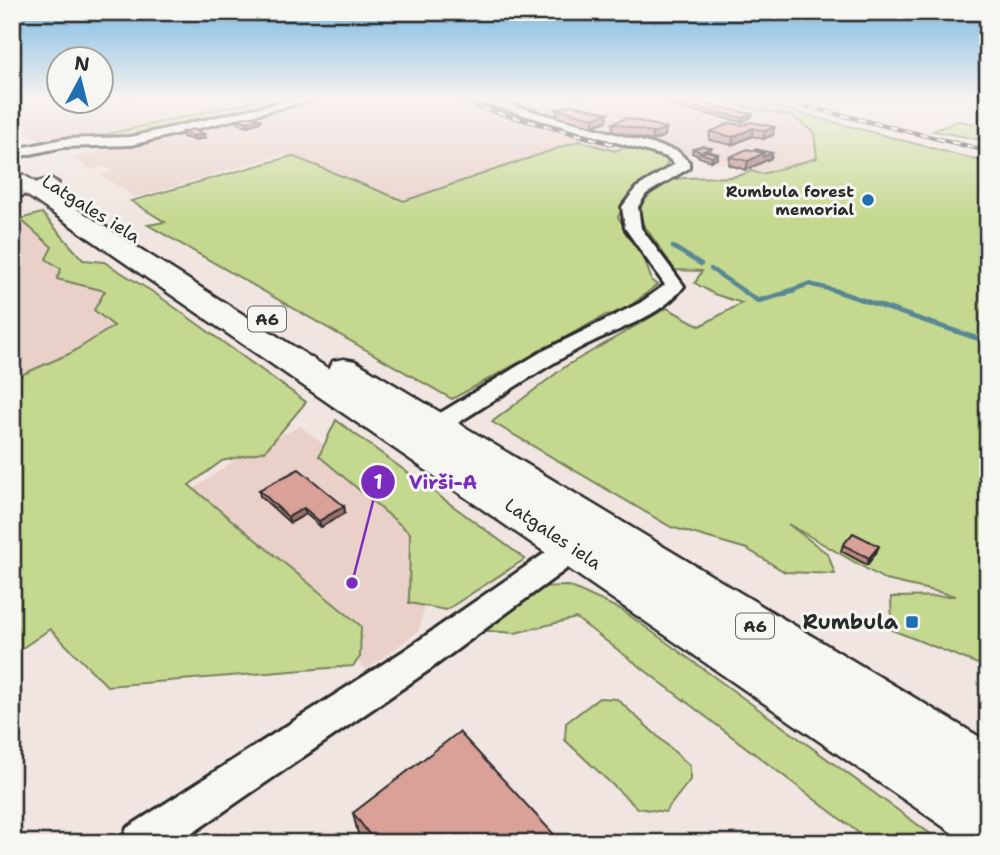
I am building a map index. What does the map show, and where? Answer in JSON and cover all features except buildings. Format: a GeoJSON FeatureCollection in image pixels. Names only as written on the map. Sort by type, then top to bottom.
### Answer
{"type":"FeatureCollection","features":[{"type":"Feature","properties":{"kind":"highway","name":"Latgales iela"},"geometry":{"type":"LineString","coordinates":[[22,176],[424,434],[988,772]]}},
{"type":"Feature","properties":{"kind":"highway","name":"Latgales iela"},"geometry":{"type":"LineString","coordinates":[[424,434],[574,548],[988,823]]}},
{"type":"Feature","properties":{"kind":"street"},"geometry":{"type":"LineString","coordinates":[[22,176],[63,143],[97,144],[136,140]]}},
{"type":"Feature","properties":{"kind":"street"},"geometry":{"type":"LineString","coordinates":[[424,434],[592,333],[647,307],[675,286],[633,228],[630,207],[641,191],[684,165],[672,154],[622,140]]}},
{"type":"Feature","properties":{"kind":"street"},"geometry":{"type":"LineString","coordinates":[[142,843],[417,660],[574,548]]}},
{"type":"Feature","properties":{"kind":"shaded area"},"geometry":{"type":"Polygon","coordinates":[[[40,140],[81,140],[44,142],[40,140]]]}},
{"type":"Feature","properties":{"kind":"shaded area"},"geometry":{"type":"Polygon","coordinates":[[[150,140],[606,140],[629,146],[615,151],[579,141],[404,201],[284,154],[136,197],[100,175],[112,172],[107,167],[91,170],[74,158],[150,140]]]}},
{"type":"Feature","properties":{"kind":"shaded area"},"geometry":{"type":"Polygon","coordinates":[[[634,140],[815,140],[817,158],[762,174],[634,140]]]}},
{"type":"Feature","properties":{"kind":"shaded area"},"geometry":{"type":"Polygon","coordinates":[[[12,215],[149,312],[12,383],[12,215]]]}},
{"type":"Feature","properties":{"kind":"shaded area"},"geometry":{"type":"Polygon","coordinates":[[[300,426],[438,534],[419,631],[366,670],[186,495],[230,463],[300,426]]]}},
{"type":"Feature","properties":{"kind":"green space"},"geometry":{"type":"Polygon","coordinates":[[[815,140],[901,140],[988,163],[988,668],[892,630],[891,597],[956,596],[886,580],[788,524],[828,554],[835,574],[785,572],[747,549],[671,527],[492,422],[566,366],[667,308],[700,326],[742,303],[714,294],[695,283],[702,271],[675,270],[639,218],[642,203],[654,190],[673,180],[730,177],[751,171],[762,174],[817,158],[815,140]]]}},
{"type":"Feature","properties":{"kind":"green space"},"geometry":{"type":"Polygon","coordinates":[[[579,141],[615,151],[629,146],[660,154],[668,162],[661,173],[635,191],[618,217],[643,255],[652,281],[657,285],[621,313],[606,315],[452,399],[148,225],[165,222],[131,201],[292,156],[404,201],[579,141]]]}},
{"type":"Feature","properties":{"kind":"green space"},"geometry":{"type":"Polygon","coordinates":[[[42,213],[83,260],[104,262],[156,294],[306,402],[265,451],[222,461],[189,485],[361,626],[360,657],[353,666],[107,686],[50,629],[12,655],[12,379],[71,353],[114,326],[94,310],[105,291],[57,279],[61,269],[46,259],[52,247],[20,219],[42,213]]]}},
{"type":"Feature","properties":{"kind":"green space"},"geometry":{"type":"Polygon","coordinates":[[[336,420],[525,559],[446,610],[409,603],[410,533],[319,456],[336,420]]]}},
{"type":"Feature","properties":{"kind":"green space"},"geometry":{"type":"Polygon","coordinates":[[[569,586],[622,610],[943,843],[872,843],[576,618],[515,633],[476,630],[539,587],[569,586]]]}},
{"type":"Feature","properties":{"kind":"green space"},"geometry":{"type":"Polygon","coordinates":[[[599,698],[617,699],[690,766],[690,780],[665,812],[637,808],[565,740],[566,723],[599,698]]]}},
{"type":"Feature","properties":{"kind":"waterway"},"geometry":{"type":"LineString","coordinates":[[673,247],[701,264]]}},
{"type":"Feature","properties":{"kind":"waterway"},"geometry":{"type":"LineString","coordinates":[[711,269],[745,292]]}},
{"type":"Feature","properties":{"kind":"waterway"},"geometry":{"type":"LineString","coordinates":[[786,292],[809,284],[841,292]]}},
{"type":"Feature","properties":{"kind":"waterway"},"geometry":{"type":"LineString","coordinates":[[743,291],[758,301],[794,291]]}},
{"type":"Feature","properties":{"kind":"waterway"},"geometry":{"type":"LineString","coordinates":[[836,291],[988,342]]}},
{"type":"Feature","properties":{"kind":"railway"},"geometry":{"type":"LineString","coordinates":[[598,140],[613,144]]}},
{"type":"Feature","properties":{"kind":"railway"},"geometry":{"type":"LineString","coordinates":[[943,140],[988,151]]}},
{"type":"Feature","properties":{"kind":"place","name":"Rumbula forest memorial"},"geometry":{"type":"Point","coordinates":[868,200]}},
{"type":"Feature","properties":{"kind":"place","name":"Virši-A"},"geometry":{"type":"Point","coordinates":[352,583]}},
{"type":"Feature","properties":{"kind":"place","name":"Rumbula"},"geometry":{"type":"Point","coordinates":[912,622]}}]}
